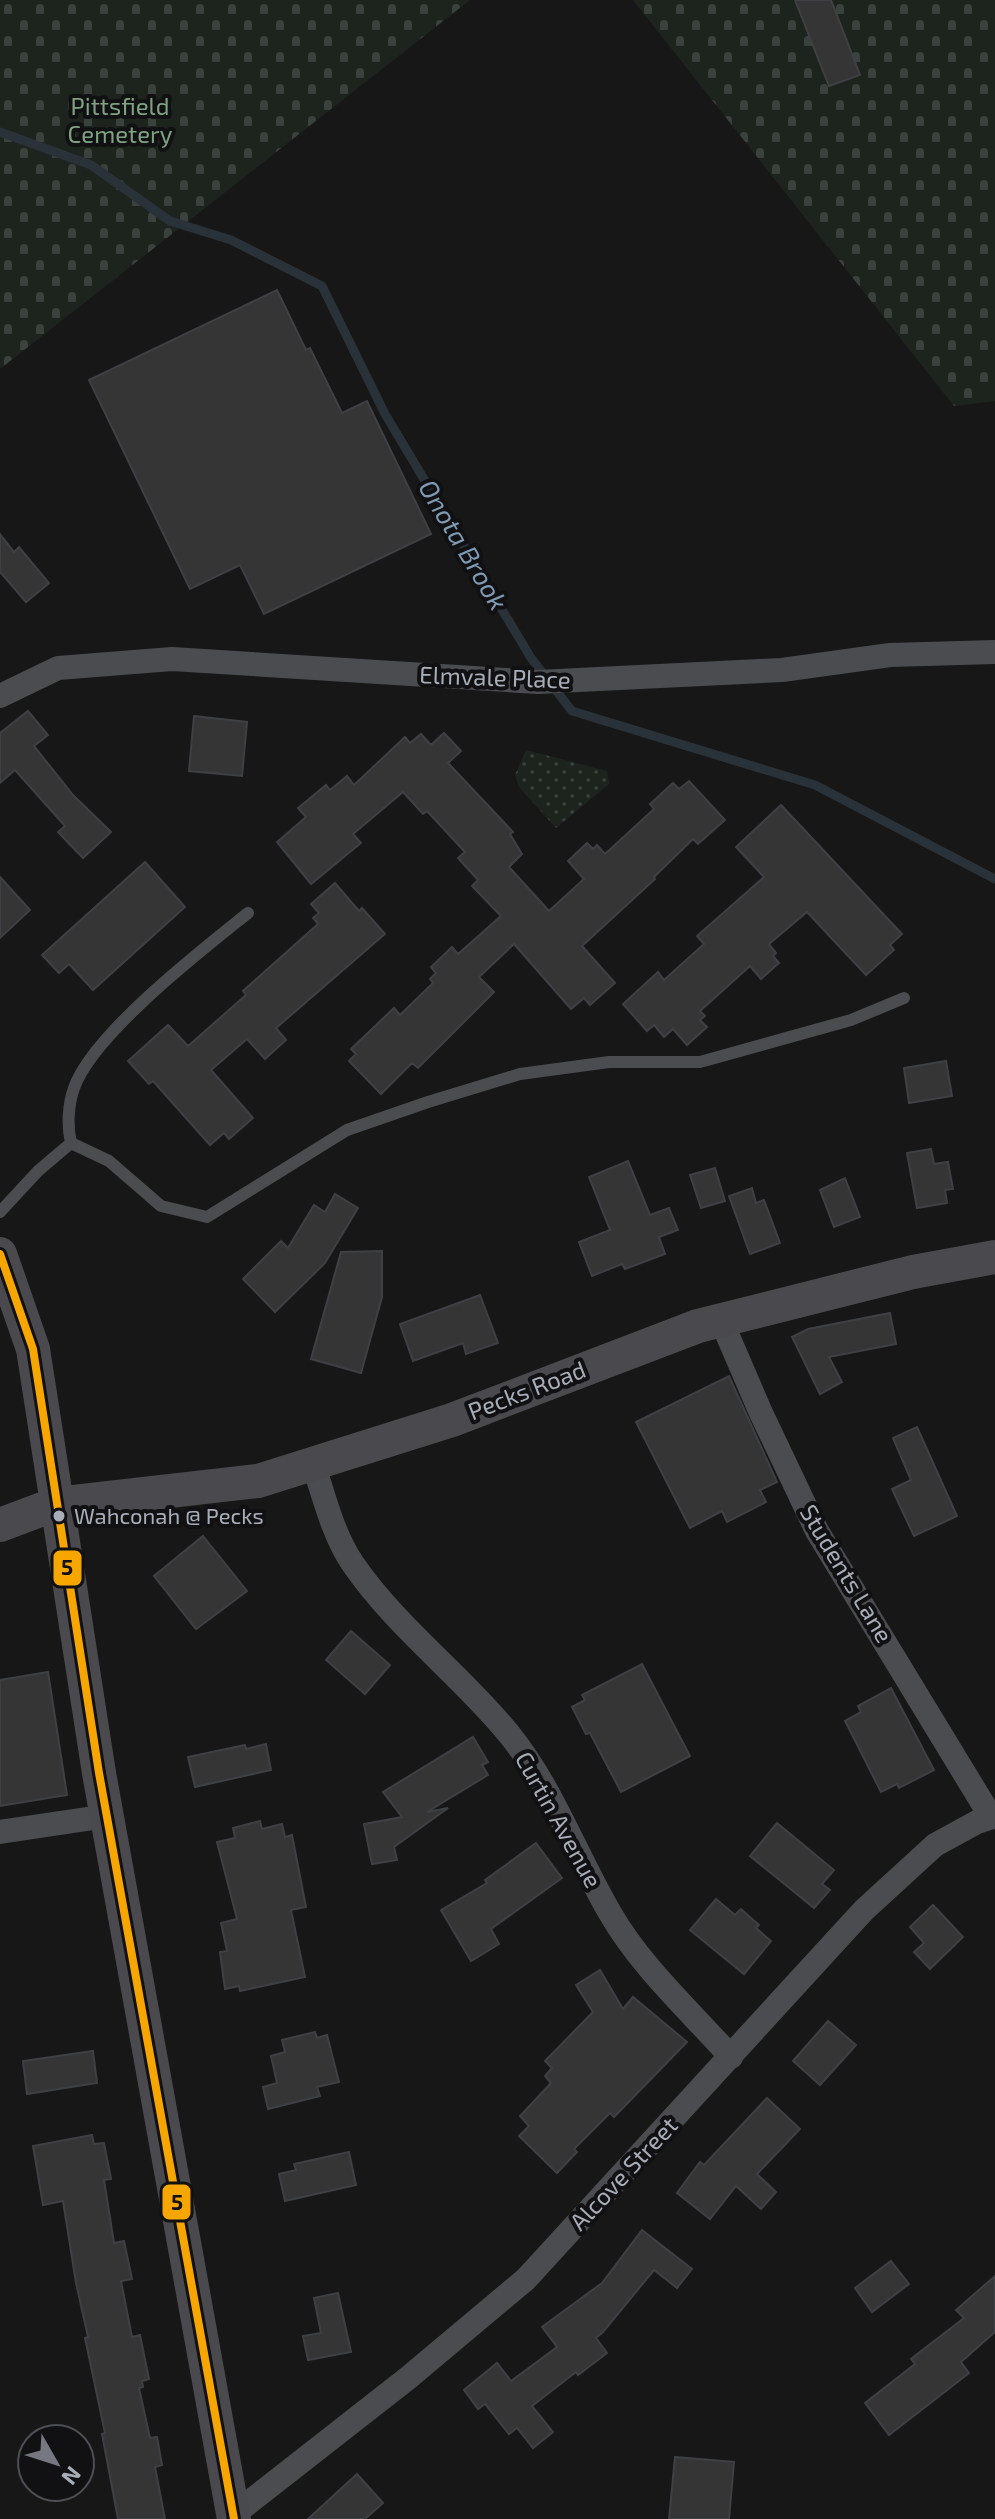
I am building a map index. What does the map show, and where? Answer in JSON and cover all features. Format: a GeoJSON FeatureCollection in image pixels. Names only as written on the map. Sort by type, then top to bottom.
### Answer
{"type":"FeatureCollection","features":[{"type":"Feature","properties":{"kind":"street","name":"Elmvale Place"},"geometry":{"type":"LineString","coordinates":[[0,696],[58,668],[172,659],[565,682],[782,670],[890,655],[995,652]]}},
{"type":"Feature","properties":{"kind":"street"},"geometry":{"type":"LineString","coordinates":[[0,1254],[33,1349],[107,1816],[234,2517]]}},
{"type":"Feature","properties":{"kind":"street","name":"Pecks Road"},"geometry":{"type":"LineString","coordinates":[[0,1525],[56,1504],[258,1481],[452,1420],[698,1326],[913,1272],[995,1257]]}},
{"type":"Feature","properties":{"kind":"street","name":"Students Lane"},"geometry":{"type":"LineString","coordinates":[[721,1320],[817,1531],[993,1816]]}},
{"type":"Feature","properties":{"kind":"street","name":"Curtin Avenue"},"geometry":{"type":"LineString","coordinates":[[313,1463],[335,1527],[352,1563],[413,1634],[510,1734],[546,1790],[611,1916],[637,1953],[731,2057]]}},
{"type":"Feature","properties":{"kind":"street"},"geometry":{"type":"LineString","coordinates":[[0,1832],[107,1816]]}},
{"type":"Feature","properties":{"kind":"street","name":"Alcove Street"},"geometry":{"type":"LineString","coordinates":[[234,2517],[526,2279],[864,1910],[935,1845],[993,1816]]}},
{"type":"Feature","properties":{"kind":"lane"},"geometry":{"type":"LineString","coordinates":[[71,1143],[68,1127],[74,1087],[99,1047],[187,962],[248,913]]}},
{"type":"Feature","properties":{"kind":"lane"},"geometry":{"type":"LineString","coordinates":[[71,1143],[109,1161],[161,1206],[207,1217],[347,1130],[428,1102],[535,1072],[609,1062],[700,1062],[851,1020],[904,998]]}},
{"type":"Feature","properties":{"kind":"lane"},"geometry":{"type":"LineString","coordinates":[[0,1212],[38,1171],[71,1143]]}},
{"type":"Feature","properties":{"kind":"green space","name":"Pittsfield Cemetery"},"geometry":{"type":"Polygon","coordinates":[[[0,0],[470,0],[0,369],[0,0]]]}},
{"type":"Feature","properties":{"kind":"green space"},"geometry":{"type":"Polygon","coordinates":[[[633,0],[995,0],[995,401],[954,406],[633,0]]]}},
{"type":"Feature","properties":{"kind":"green space"},"geometry":{"type":"Polygon","coordinates":[[[526,750],[607,771],[609,784],[556,828],[519,787],[515,775],[526,750]]]}},
{"type":"Feature","properties":{"kind":"building"},"geometry":{"type":"Polygon","coordinates":[[[795,0],[831,0],[860,75],[829,86],[795,0]]]}},
{"type":"Feature","properties":{"kind":"building"},"geometry":{"type":"Polygon","coordinates":[[[277,290],[342,413],[367,401],[431,534],[264,614],[240,565],[190,589],[89,380],[277,290]]]}},
{"type":"Feature","properties":{"kind":"building"},"geometry":{"type":"Polygon","coordinates":[[[0,534],[14,552],[19,547],[49,583],[26,602],[0,572],[0,534]]]}},
{"type":"Feature","properties":{"kind":"building"},"geometry":{"type":"Polygon","coordinates":[[[28,711],[48,735],[34,746],[73,795],[111,832],[83,858],[58,832],[65,826],[15,770],[0,783],[0,733],[28,711]]]}},
{"type":"Feature","properties":{"kind":"building"},"geometry":{"type":"Polygon","coordinates":[[[194,716],[247,722],[242,776],[189,771],[194,716]]]}},
{"type":"Feature","properties":{"kind":"building"},"geometry":{"type":"Polygon","coordinates":[[[444,733],[461,751],[448,763],[513,832],[510,834],[522,854],[509,867],[549,911],[584,879],[568,861],[587,843],[593,849],[597,845],[605,854],[654,809],[650,804],[673,783],[679,789],[689,781],[725,820],[698,844],[693,839],[655,879],[582,946],[615,983],[590,1005],[584,998],[571,1009],[514,944],[479,977],[494,992],[418,1068],[412,1063],[381,1094],[349,1061],[356,1054],[351,1049],[394,1008],[400,1015],[433,983],[430,979],[436,973],[431,967],[452,947],[458,954],[501,916],[472,886],[478,880],[458,858],[465,852],[427,811],[423,814],[403,792],[353,834],[361,843],[311,884],[277,842],[306,817],[298,808],[326,785],[330,790],[347,776],[354,785],[405,737],[410,743],[421,734],[431,745],[444,733]]]}},
{"type":"Feature","properties":{"kind":"building"},"geometry":{"type":"Polygon","coordinates":[[[781,805],[902,934],[890,945],[894,950],[866,975],[807,912],[769,944],[779,963],[761,979],[750,966],[700,1011],[705,1016],[700,1020],[707,1027],[687,1045],[673,1029],[664,1037],[654,1025],[647,1031],[623,1004],[658,972],[664,980],[704,944],[697,936],[764,877],[736,847],[781,805]]]}},
{"type":"Feature","properties":{"kind":"building"},"geometry":{"type":"Polygon","coordinates":[[[145,862],[185,907],[93,990],[69,964],[59,973],[42,955],[145,862]]]}},
{"type":"Feature","properties":{"kind":"building"},"geometry":{"type":"Polygon","coordinates":[[[0,877],[30,910],[0,938],[0,877]]]}},
{"type":"Feature","properties":{"kind":"building"},"geometry":{"type":"Polygon","coordinates":[[[335,883],[359,911],[362,908],[385,934],[276,1028],[286,1040],[265,1059],[247,1039],[211,1070],[253,1118],[229,1139],[224,1133],[210,1145],[153,1081],[149,1084],[128,1061],[168,1025],[188,1046],[246,995],[243,991],[318,924],[313,918],[319,913],[311,904],[335,883]]]}},
{"type":"Feature","properties":{"kind":"building"},"geometry":{"type":"Polygon","coordinates":[[[946,1061],[952,1096],[909,1103],[904,1068],[946,1061]]]}},
{"type":"Feature","properties":{"kind":"building"},"geometry":{"type":"Polygon","coordinates":[[[931,1149],[934,1164],[948,1162],[953,1189],[945,1190],[947,1203],[917,1208],[907,1153],[931,1149]]]}},
{"type":"Feature","properties":{"kind":"building"},"geometry":{"type":"Polygon","coordinates":[[[628,1161],[650,1215],[669,1208],[678,1230],[659,1237],[665,1254],[625,1269],[622,1264],[592,1276],[579,1242],[610,1230],[589,1177],[628,1161]]]}},
{"type":"Feature","properties":{"kind":"building"},"geometry":{"type":"Polygon","coordinates":[[[715,1168],[725,1201],[701,1208],[690,1175],[715,1168]]]}},
{"type":"Feature","properties":{"kind":"building"},"geometry":{"type":"Polygon","coordinates":[[[845,1178],[860,1217],[834,1227],[820,1190],[845,1178]]]}},
{"type":"Feature","properties":{"kind":"building"},"geometry":{"type":"Polygon","coordinates":[[[752,1188],[756,1203],[764,1200],[780,1243],[750,1254],[729,1196],[752,1188]]]}},
{"type":"Feature","properties":{"kind":"building"},"geometry":{"type":"Polygon","coordinates":[[[335,1194],[358,1208],[325,1263],[275,1312],[243,1279],[281,1241],[288,1248],[314,1205],[325,1212],[335,1194]]]}},
{"type":"Feature","properties":{"kind":"building"},"geometry":{"type":"Polygon","coordinates":[[[382,1251],[382,1297],[361,1373],[311,1359],[341,1252],[382,1251]]]}},
{"type":"Feature","properties":{"kind":"building"},"geometry":{"type":"Polygon","coordinates":[[[480,1295],[498,1343],[466,1354],[463,1343],[413,1361],[400,1324],[480,1295]]]}},
{"type":"Feature","properties":{"kind":"building"},"geometry":{"type":"Polygon","coordinates":[[[890,1313],[896,1344],[829,1357],[842,1382],[820,1394],[792,1337],[808,1329],[890,1313]]]}},
{"type":"Feature","properties":{"kind":"building"},"geometry":{"type":"Polygon","coordinates":[[[729,1376],[777,1482],[760,1490],[766,1502],[727,1522],[722,1511],[690,1528],[636,1422],[729,1376]]]}},
{"type":"Feature","properties":{"kind":"building"},"geometry":{"type":"Polygon","coordinates":[[[917,1427],[957,1516],[914,1536],[892,1489],[911,1480],[893,1438],[917,1427]]]}},
{"type":"Feature","properties":{"kind":"building"},"geometry":{"type":"Polygon","coordinates":[[[203,1536],[247,1591],[196,1629],[154,1576],[203,1536]]]}},
{"type":"Feature","properties":{"kind":"building"},"geometry":{"type":"Polygon","coordinates":[[[351,1631],[390,1665],[365,1694],[326,1660],[351,1631]]]}},
{"type":"Feature","properties":{"kind":"building"},"geometry":{"type":"Polygon","coordinates":[[[642,1664],[690,1756],[621,1792],[590,1733],[586,1734],[572,1707],[585,1700],[582,1695],[642,1664]]]}},
{"type":"Feature","properties":{"kind":"building"},"geometry":{"type":"Polygon","coordinates":[[[48,1672],[67,1795],[0,1806],[0,1680],[48,1672]]]}},
{"type":"Feature","properties":{"kind":"building"},"geometry":{"type":"Polygon","coordinates":[[[891,1688],[934,1770],[899,1788],[897,1784],[881,1792],[845,1721],[861,1712],[858,1706],[891,1688]]]}},
{"type":"Feature","properties":{"kind":"building"},"geometry":{"type":"Polygon","coordinates":[[[473,1737],[488,1762],[482,1765],[488,1775],[427,1812],[448,1808],[394,1847],[397,1860],[372,1864],[364,1824],[402,1817],[383,1792],[473,1737]]]}},
{"type":"Feature","properties":{"kind":"building"},"geometry":{"type":"Polygon","coordinates":[[[266,1744],[271,1770],[195,1787],[188,1757],[245,1745],[246,1749],[266,1744]]]}},
{"type":"Feature","properties":{"kind":"building"},"geometry":{"type":"Polygon","coordinates":[[[260,1821],[262,1829],[282,1824],[285,1837],[292,1835],[306,1907],[291,1910],[305,1977],[240,1991],[239,1986],[225,1989],[220,1952],[227,1951],[221,1923],[237,1919],[217,1842],[235,1838],[233,1828],[260,1821]]]}},
{"type":"Feature","properties":{"kind":"building"},"geometry":{"type":"Polygon","coordinates":[[[777,1823],[834,1870],[822,1884],[830,1890],[814,1908],[750,1856],[777,1823]]]}},
{"type":"Feature","properties":{"kind":"building"},"geometry":{"type":"Polygon","coordinates":[[[536,1843],[562,1878],[491,1929],[499,1944],[471,1961],[441,1910],[487,1883],[485,1880],[536,1843]]]}},
{"type":"Feature","properties":{"kind":"building"},"geometry":{"type":"Polygon","coordinates":[[[716,1899],[735,1915],[741,1909],[771,1941],[744,1974],[690,1930],[716,1899]]]}},
{"type":"Feature","properties":{"kind":"building"},"geometry":{"type":"Polygon","coordinates":[[[933,1905],[963,1937],[930,1969],[914,1952],[924,1943],[910,1927],[933,1905]]]}},
{"type":"Feature","properties":{"kind":"building"},"geometry":{"type":"Polygon","coordinates":[[[600,1970],[623,2009],[633,1997],[687,2042],[614,2117],[610,2113],[574,2149],[577,2152],[557,2173],[519,2136],[529,2126],[520,2116],[551,2083],[545,2076],[552,2068],[545,2061],[593,2012],[576,1985],[600,1970]]]}},
{"type":"Feature","properties":{"kind":"building"},"geometry":{"type":"Polygon","coordinates":[[[828,2021],[856,2045],[820,2085],[793,2061],[828,2021]]]}},
{"type":"Feature","properties":{"kind":"building"},"geometry":{"type":"Polygon","coordinates":[[[315,2032],[317,2038],[327,2035],[339,2082],[317,2087],[320,2096],[268,2109],[263,2087],[277,2083],[271,2056],[285,2052],[282,2040],[315,2032]]]}},
{"type":"Feature","properties":{"kind":"building"},"geometry":{"type":"Polygon","coordinates":[[[93,2051],[97,2083],[27,2094],[23,2061],[93,2051]]]}},
{"type":"Feature","properties":{"kind":"building"},"geometry":{"type":"Polygon","coordinates":[[[767,2098],[800,2129],[757,2174],[776,2192],[761,2209],[736,2186],[710,2219],[677,2193],[700,2162],[704,2165],[767,2098]]]}},
{"type":"Feature","properties":{"kind":"building"},"geometry":{"type":"Polygon","coordinates":[[[92,2135],[94,2144],[104,2143],[111,2179],[104,2180],[114,2243],[124,2241],[132,2279],[121,2281],[132,2337],[140,2335],[149,2379],[142,2381],[143,2387],[139,2388],[150,2438],[157,2437],[162,2465],[155,2467],[165,2519],[118,2519],[63,2201],[43,2205],[33,2146],[92,2135]]]}},
{"type":"Feature","properties":{"kind":"building"},"geometry":{"type":"Polygon","coordinates":[[[349,2152],[356,2185],[285,2201],[279,2174],[296,2170],[294,2164],[349,2152]]]}},
{"type":"Feature","properties":{"kind":"building"},"geometry":{"type":"Polygon","coordinates":[[[642,2230],[692,2269],[677,2288],[654,2270],[596,2338],[607,2353],[532,2406],[553,2432],[533,2448],[517,2428],[509,2434],[485,2404],[478,2409],[464,2390],[497,2363],[511,2381],[557,2347],[542,2327],[602,2283],[642,2230]]]}},
{"type":"Feature","properties":{"kind":"building"},"geometry":{"type":"Polygon","coordinates":[[[891,2261],[909,2284],[872,2312],[855,2288],[891,2261]]]}},
{"type":"Feature","properties":{"kind":"building"},"geometry":{"type":"Polygon","coordinates":[[[995,2276],[995,2332],[961,2362],[969,2373],[889,2435],[865,2403],[915,2364],[911,2359],[964,2318],[956,2310],[995,2276]]]}},
{"type":"Feature","properties":{"kind":"building"},"geometry":{"type":"Polygon","coordinates":[[[338,2293],[351,2352],[308,2360],[303,2336],[321,2333],[314,2298],[338,2293]]]}},
{"type":"Feature","properties":{"kind":"building"},"geometry":{"type":"Polygon","coordinates":[[[675,2457],[734,2462],[729,2519],[669,2519],[675,2457]]]}},
{"type":"Feature","properties":{"kind":"building"},"geometry":{"type":"Polygon","coordinates":[[[357,2474],[383,2503],[365,2519],[308,2519],[357,2474]]]}},
{"type":"Feature","properties":{"kind":"waterway","name":"Onota Brook"},"geometry":{"type":"LineString","coordinates":[[0,132],[91,165],[170,221],[231,240],[322,286],[385,414],[531,658],[572,711],[815,785],[995,879]]}},
{"type":"Feature","properties":{"kind":"transit line","name":"5"},"geometry":{"type":"LineString","coordinates":[[0,1254],[33,1349],[99,1773],[234,2519]]}},
{"type":"Feature","properties":{"kind":"place","name":"Wahconah @ Pecks"},"geometry":{"type":"Point","coordinates":[59,1516]}}]}
